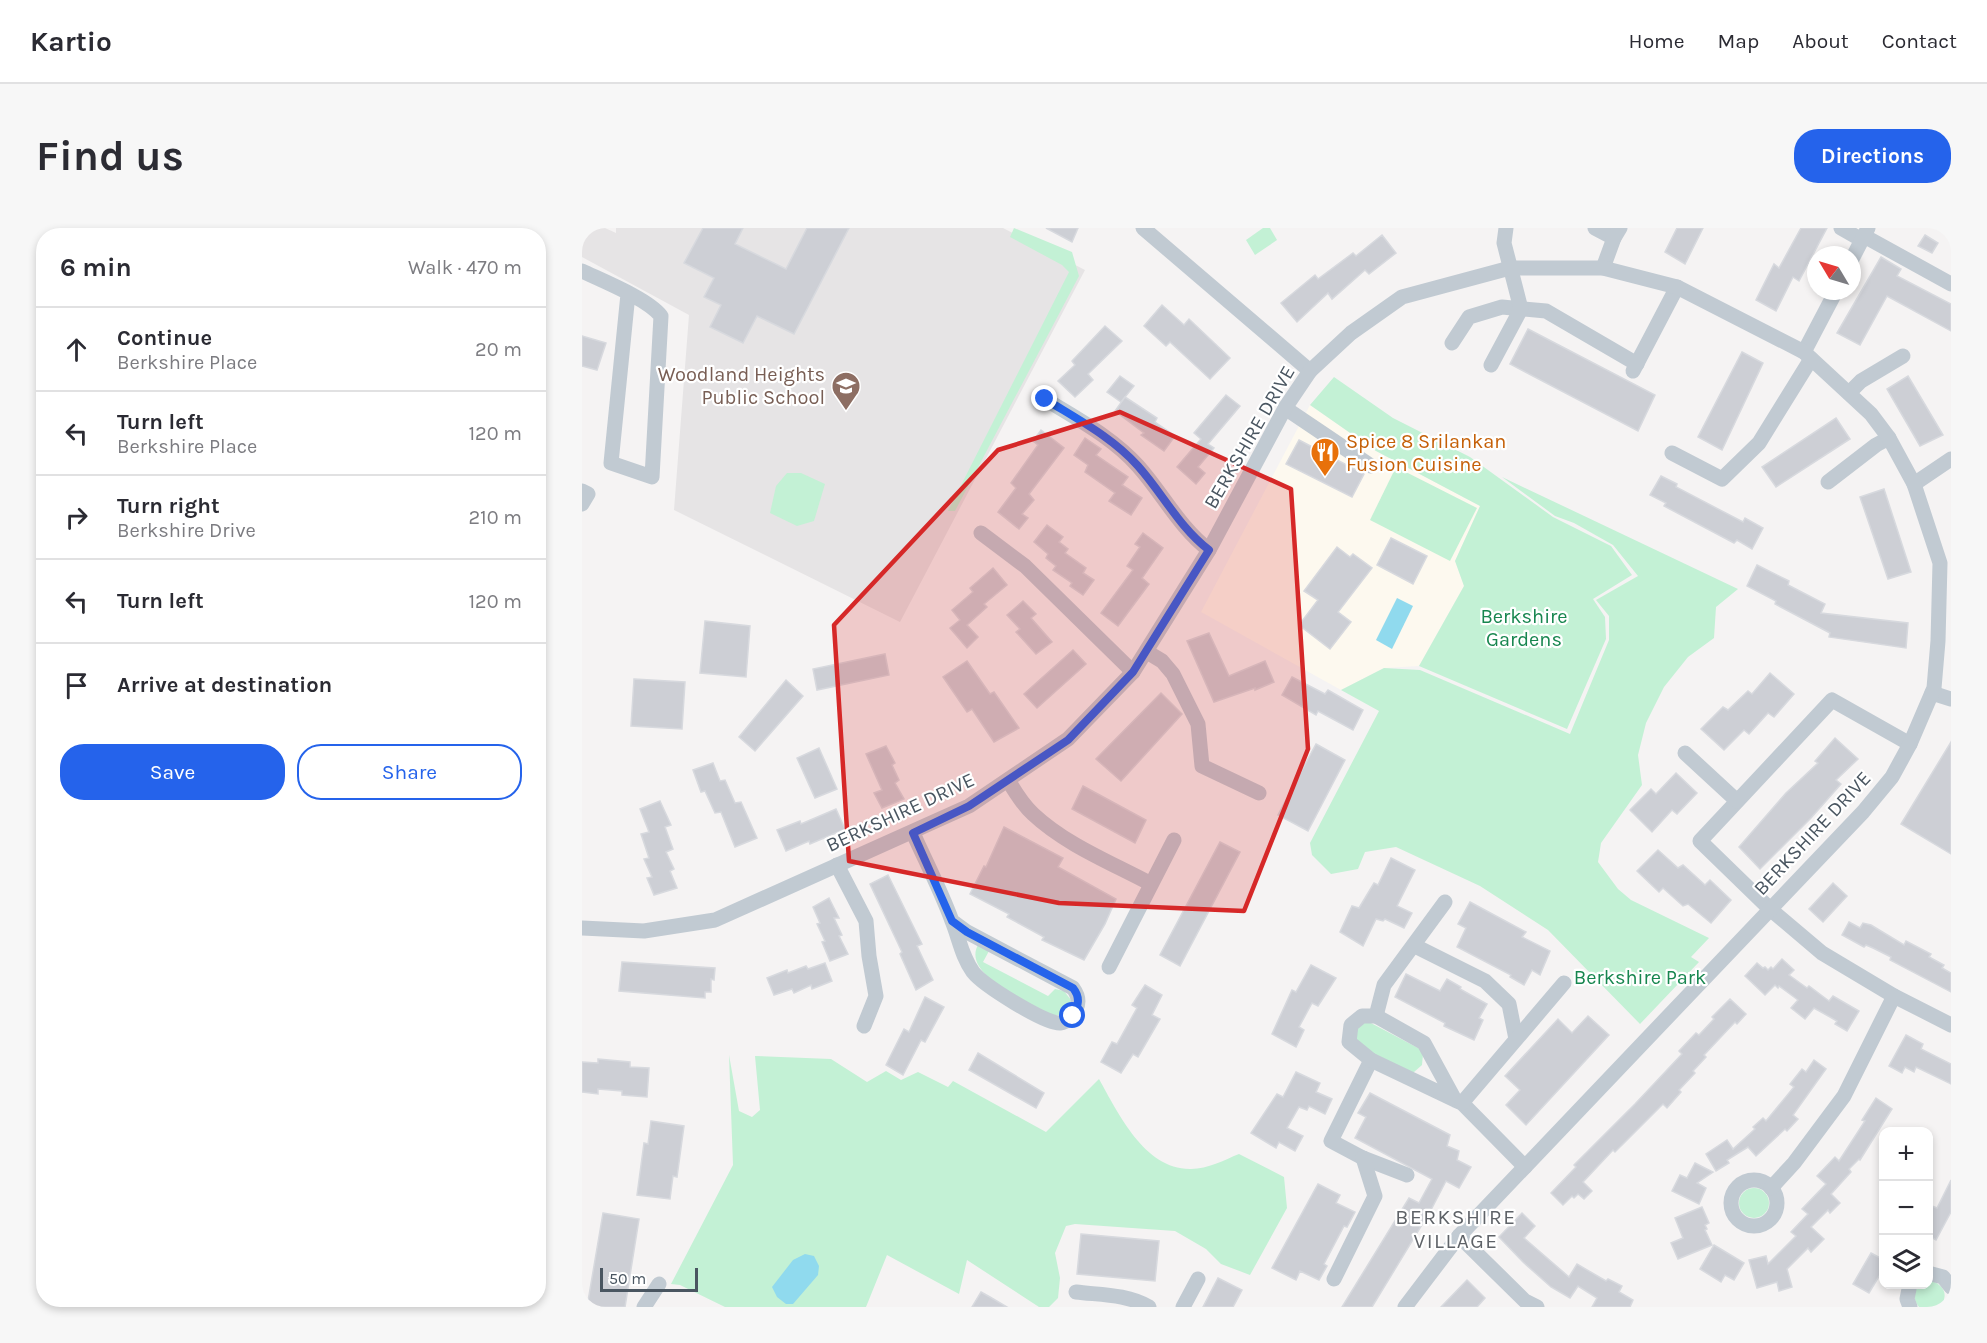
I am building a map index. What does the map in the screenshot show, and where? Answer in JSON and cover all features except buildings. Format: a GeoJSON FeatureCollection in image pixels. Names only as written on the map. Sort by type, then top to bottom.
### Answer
{"type":"FeatureCollection","features":[{"type":"Feature","properties":{"kind":"street"},"geometry":{"type":"LineString","coordinates":[[1143,228],[1310,371]]}},
{"type":"Feature","properties":{"kind":"street"},"geometry":{"type":"LineString","coordinates":[[1491,365],[1521,309],[1504,243],[1506,228]]}},
{"type":"Feature","properties":{"kind":"street"},"geometry":{"type":"LineString","coordinates":[[1595,228],[1617,233],[1603,268]]}},
{"type":"Feature","properties":{"kind":"street"},"geometry":{"type":"LineString","coordinates":[[1841,228],[1865,235],[1951,284]]}},
{"type":"Feature","properties":{"kind":"street","name":"BERKSHIRE DRIVE"},"geometry":{"type":"LineString","coordinates":[[582,928],[644,932],[715,920],[969,806],[1068,740],[1133,672],[1209,550],[1285,408],[1310,371],[1351,333],[1402,297],[1510,268],[1603,268],[1677,287],[1808,355],[1871,414],[1889,438],[1914,484],[1940,563],[1945,605],[1938,642],[1934,688],[1910,744],[1892,777],[1863,812],[1460,1236],[1407,1304]]}},
{"type":"Feature","properties":{"kind":"street"},"geometry":{"type":"LineString","coordinates":[[582,271],[628,294],[646,303],[661,316],[652,477],[611,463],[628,294]]}},
{"type":"Feature","properties":{"kind":"street"},"geometry":{"type":"LineString","coordinates":[[1452,343],[1469,317],[1502,307],[1546,311],[1635,367],[1677,287]]}},
{"type":"Feature","properties":{"kind":"street"},"geometry":{"type":"LineString","coordinates":[[1672,453],[1722,479],[1759,443],[1808,355],[1832,300]]}},
{"type":"Feature","properties":{"kind":"street"},"geometry":{"type":"LineString","coordinates":[[1849,393],[1861,381],[1903,356]]}},
{"type":"Feature","properties":{"kind":"street"},"geometry":{"type":"LineString","coordinates":[[1045,399],[1104,436],[1123,451],[1139,467],[1183,526],[1209,550]]}},
{"type":"Feature","properties":{"kind":"street"},"geometry":{"type":"LineString","coordinates":[[1285,408],[1371,466]]}},
{"type":"Feature","properties":{"kind":"street"},"geometry":{"type":"LineString","coordinates":[[1828,482],[1876,445],[1889,438]]}},
{"type":"Feature","properties":{"kind":"street"},"geometry":{"type":"LineString","coordinates":[[1914,484],[1951,459]]}},
{"type":"Feature","properties":{"kind":"street"},"geometry":{"type":"LineString","coordinates":[[582,491],[588,494],[582,504]]}},
{"type":"Feature","properties":{"kind":"street"},"geometry":{"type":"LineString","coordinates":[[981,532],[1025,566],[1133,672]]}},
{"type":"Feature","properties":{"kind":"street"},"geometry":{"type":"LineString","coordinates":[[1146,652],[1162,661],[1173,674],[1198,724],[1202,766],[1260,793]]}},
{"type":"Feature","properties":{"kind":"street"},"geometry":{"type":"LineString","coordinates":[[1932,693],[1951,699]]}},
{"type":"Feature","properties":{"kind":"street"},"geometry":{"type":"LineString","coordinates":[[1910,744],[1832,700],[1700,841],[1770,909],[1822,953],[1894,996],[1951,1025]]}},
{"type":"Feature","properties":{"kind":"street"},"geometry":{"type":"LineString","coordinates":[[1685,753],[1737,801]]}},
{"type":"Feature","properties":{"kind":"street"},"geometry":{"type":"LineString","coordinates":[[1008,780],[1033,814],[1051,828],[1086,850],[1151,884]]}},
{"type":"Feature","properties":{"kind":"street"},"geometry":{"type":"LineString","coordinates":[[913,833],[952,921],[968,965],[987,986],[1052,1022],[1066,1021],[1073,1016],[1078,1000],[1073,988],[967,932],[952,921]]}},
{"type":"Feature","properties":{"kind":"street"},"geometry":{"type":"LineString","coordinates":[[1109,967],[1174,840]]}},
{"type":"Feature","properties":{"kind":"street"},"geometry":{"type":"LineString","coordinates":[[837,865],[866,921],[876,996],[864,1026]]}},
{"type":"Feature","properties":{"kind":"street"},"geometry":{"type":"LineString","coordinates":[[1376,1016],[1384,986],[1445,902]]}},
{"type":"Feature","properties":{"kind":"street"},"geometry":{"type":"LineString","coordinates":[[1414,946],[1485,981],[1509,1004],[1516,1039]]}},
{"type":"Feature","properties":{"kind":"street"},"geometry":{"type":"LineString","coordinates":[[1458,1101],[1563,984]]}},
{"type":"Feature","properties":{"kind":"street"},"geometry":{"type":"LineString","coordinates":[[1771,1188],[1794,1163],[1844,1096],[1894,996]]}},
{"type":"Feature","properties":{"kind":"street"},"geometry":{"type":"LineString","coordinates":[[1458,1101],[1371,1060],[1348,1042],[1351,1025],[1362,1016],[1376,1016],[1424,1043],[1458,1101],[1525,1167]]}},
{"type":"Feature","properties":{"kind":"street"},"geometry":{"type":"LineString","coordinates":[[1371,1060],[1331,1141],[1363,1158],[1407,1175]]}},
{"type":"Feature","properties":{"kind":"street"},"geometry":{"type":"LineString","coordinates":[[1334,1280],[1376,1196],[1363,1158]]}},
{"type":"Feature","properties":{"kind":"street"},"geometry":{"type":"LineString","coordinates":[[1460,1236],[1525,1300],[1537,1307]]}},
{"type":"Feature","properties":{"kind":"street"},"geometry":{"type":"LineString","coordinates":[[1183,1307],[1198,1279]]}},
{"type":"Feature","properties":{"kind":"street"},"geometry":{"type":"LineString","coordinates":[[644,1307],[659,1284]]}},
{"type":"Feature","properties":{"kind":"street"},"geometry":{"type":"LineString","coordinates":[[1908,1289],[1907,1293],[1911,1307]]}},
{"type":"Feature","properties":{"kind":"street"},"geometry":{"type":"LineString","coordinates":[[1076,1292],[1135,1299],[1149,1307]]}},
{"type":"Feature","properties":{"kind":"highlighted area"},"geometry":{"type":"Polygon","coordinates":[[[1120,412],[1291,489],[1308,749],[1244,911],[1059,903],[849,861],[834,625],[998,450],[1120,412]]]}},
{"type":"Feature","properties":{"kind":"shaded area","name":"Woodland Heights Public School"},"geometry":{"type":"Polygon","coordinates":[[[582,228],[605,228],[616,233],[616,228],[1003,228],[1085,270],[900,622],[674,510],[689,315],[582,257],[582,228]]]}},
{"type":"Feature","properties":{"kind":"shaded area"},"geometry":{"type":"Polygon","coordinates":[[[1310,405],[1376,451],[1480,506],[1455,561],[1464,586],[1419,666],[1384,668],[1341,690],[1201,612],[1310,405]]]}},
{"type":"Feature","properties":{"kind":"green space"},"geometry":{"type":"Polygon","coordinates":[[[1014,228],[1072,252],[1079,276],[955,511],[948,511],[1069,272],[1062,265],[1010,237],[1014,228]]]}},
{"type":"Feature","properties":{"kind":"green space"},"geometry":{"type":"Polygon","coordinates":[[[1263,228],[1270,228],[1277,240],[1255,255],[1246,240],[1263,228]]]}},
{"type":"Feature","properties":{"kind":"green space","name":"Berkshire Gardens"},"geometry":{"type":"Polygon","coordinates":[[[1334,377],[1393,418],[1470,457],[1553,517],[1611,546],[1632,575],[1593,599],[1605,617],[1606,639],[1567,729],[1419,666],[1464,586],[1455,561],[1480,506],[1376,451],[1310,405],[1334,377]]]}},
{"type":"Feature","properties":{"kind":"green space"},"geometry":{"type":"Polygon","coordinates":[[[1396,467],[1477,508],[1450,561],[1370,520],[1396,467]]]}},
{"type":"Feature","properties":{"kind":"green space"},"geometry":{"type":"Polygon","coordinates":[[[787,473],[801,473],[825,484],[814,521],[797,526],[770,513],[776,486],[787,473]]]}},
{"type":"Feature","properties":{"kind":"green space","name":"Berkshire Park"},"geometry":{"type":"Polygon","coordinates":[[[1502,477],[1738,589],[1716,607],[1714,638],[1688,657],[1664,687],[1646,723],[1638,755],[1642,785],[1601,843],[1598,862],[1618,889],[1631,900],[1709,938],[1691,957],[1699,962],[1640,1024],[1548,930],[1480,886],[1396,847],[1365,852],[1358,869],[1331,874],[1312,855],[1310,843],[1379,711],[1341,690],[1384,668],[1420,670],[1570,734],[1609,640],[1609,616],[1596,600],[1638,576],[1613,545],[1574,523],[1555,516],[1502,477]]]}},
{"type":"Feature","properties":{"kind":"green space"},"geometry":{"type":"Polygon","coordinates":[[[978,945],[989,951],[983,962],[1048,996],[1055,989],[1064,991],[1071,1000],[1067,1010],[1063,1014],[1052,1015],[1001,987],[980,967],[975,956],[978,945]]]}},
{"type":"Feature","properties":{"kind":"green space"},"geometry":{"type":"Polygon","coordinates":[[[1369,1022],[1420,1049],[1423,1054],[1422,1065],[1414,1072],[1409,1072],[1362,1048],[1353,1033],[1360,1024],[1369,1022]]]}},
{"type":"Feature","properties":{"kind":"green space"},"geometry":{"type":"Polygon","coordinates":[[[729,1055],[739,1111],[752,1117],[760,1110],[755,1056],[831,1059],[867,1082],[886,1071],[901,1080],[918,1072],[948,1087],[953,1081],[1046,1132],[1099,1079],[1124,1123],[1147,1150],[1160,1160],[1175,1167],[1197,1169],[1239,1154],[1284,1177],[1287,1208],[1250,1275],[1221,1264],[1206,1249],[1175,1231],[1075,1224],[1066,1226],[1055,1253],[1060,1278],[1058,1298],[1049,1307],[1039,1307],[967,1260],[959,1294],[887,1255],[866,1307],[725,1307],[680,1285],[671,1284],[733,1165],[729,1055]]]}},
{"type":"Feature","properties":{"kind":"green space"},"geometry":{"type":"Polygon","coordinates":[[[1754,1188],[1765,1192],[1769,1203],[1765,1214],[1754,1218],[1743,1214],[1739,1203],[1743,1192],[1754,1188]]]}},
{"type":"Feature","properties":{"kind":"green space"},"geometry":{"type":"Polygon","coordinates":[[[1933,1282],[1944,1290],[1945,1294],[1940,1307],[1919,1307],[1915,1293],[1917,1289],[1933,1289],[1933,1282]]]}},
{"type":"Feature","properties":{"kind":"water"},"geometry":{"type":"Polygon","coordinates":[[[1397,598],[1413,606],[1392,649],[1376,640],[1397,598]]]}},
{"type":"Feature","properties":{"kind":"water"},"geometry":{"type":"Polygon","coordinates":[[[805,1254],[814,1256],[819,1266],[818,1275],[793,1304],[786,1304],[777,1297],[772,1287],[793,1260],[805,1254]]]}},
{"type":"Feature","properties":{"kind":"place","name":"Woodland Heights Public School"},"geometry":{"type":"Point","coordinates":[846,412]}},
{"type":"Feature","properties":{"kind":"place","name":"Spice 8 Srilankan Fusion Cuisine"},"geometry":{"type":"Point","coordinates":[1325,478]}},
{"type":"Feature","properties":{"kind":"district","name":"BERKSHIRE VILLAGE"},"geometry":{"type":"Point","coordinates":[1456,1229]}},
{"type":"Feature","properties":{"kind":"route"},"geometry":{"type":"LineString","coordinates":[[1045,399],[1104,436],[1123,451],[1139,467],[1183,526],[1209,550],[1133,672],[1068,740],[969,806],[913,833],[952,921],[967,932],[1073,988],[1078,1000],[1073,1016]]}}]}
